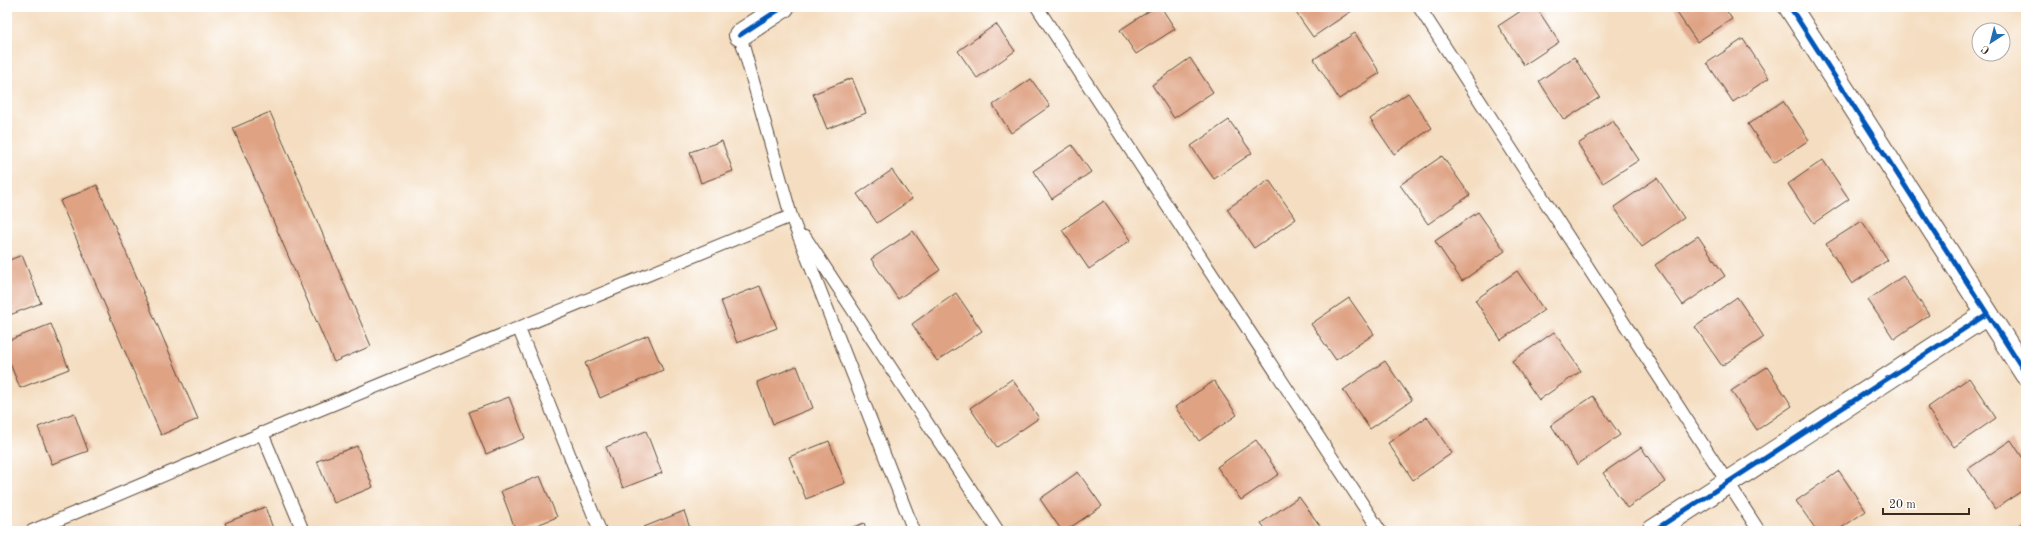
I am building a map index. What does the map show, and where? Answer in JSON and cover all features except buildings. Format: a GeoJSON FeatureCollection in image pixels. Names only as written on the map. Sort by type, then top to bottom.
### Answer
{"type":"FeatureCollection","features":[{"type":"Feature","properties":{"kind":"street"},"geometry":{"type":"LineString","coordinates":[[740,35],[783,7]]}},
{"type":"Feature","properties":{"kind":"street"},"geometry":{"type":"LineString","coordinates":[[1790,7],[2026,374]]}},
{"type":"Feature","properties":{"kind":"street"},"geometry":{"type":"LineString","coordinates":[[1653,531],[1987,314]]}},
{"type":"Feature","properties":{"kind":"lane"},"geometry":{"type":"LineString","coordinates":[[1037,7],[1380,531]]}},
{"type":"Feature","properties":{"kind":"lane"},"geometry":{"type":"LineString","coordinates":[[1419,7],[1758,531]]}},
{"type":"Feature","properties":{"kind":"lane"},"geometry":{"type":"LineString","coordinates":[[740,35],[791,216],[914,531]]}},
{"type":"Feature","properties":{"kind":"lane"},"geometry":{"type":"LineString","coordinates":[[32,531],[262,434],[791,216]]}},
{"type":"Feature","properties":{"kind":"lane"},"geometry":{"type":"LineString","coordinates":[[791,216],[998,531]]}},
{"type":"Feature","properties":{"kind":"lane"},"geometry":{"type":"LineString","coordinates":[[519,329],[600,531]]}},
{"type":"Feature","properties":{"kind":"lane"},"geometry":{"type":"LineString","coordinates":[[262,434],[303,531]]}},
{"type":"Feature","properties":{"kind":"cycle path"},"geometry":{"type":"LineString","coordinates":[[740,35],[783,7]]}},
{"type":"Feature","properties":{"kind":"cycle path"},"geometry":{"type":"LineString","coordinates":[[1790,7],[2026,374]]}},
{"type":"Feature","properties":{"kind":"cycle path"},"geometry":{"type":"LineString","coordinates":[[1653,531],[1987,314]]}}]}
